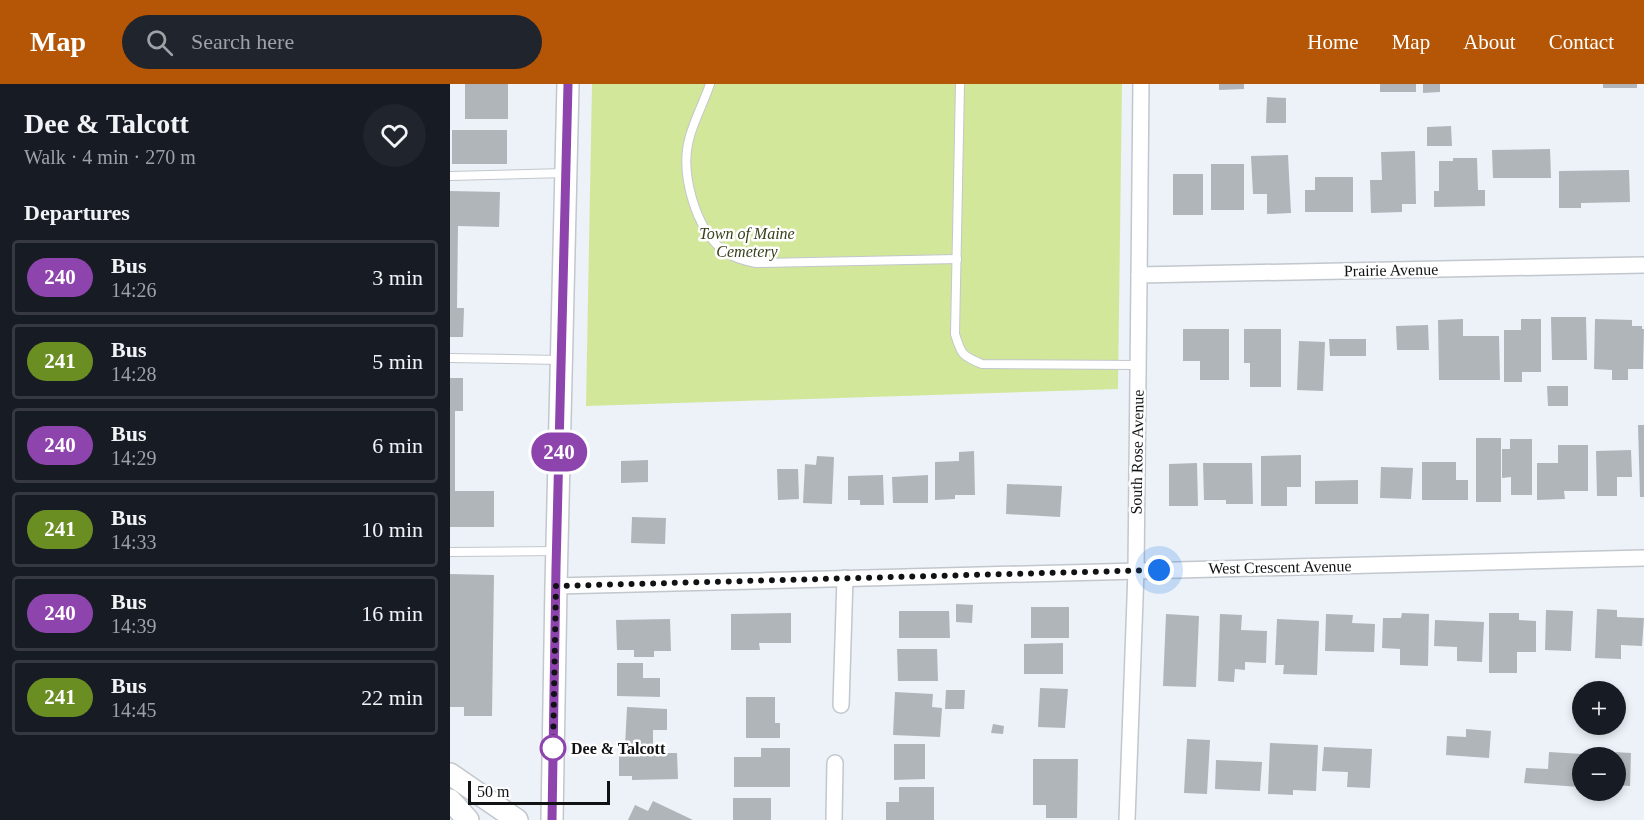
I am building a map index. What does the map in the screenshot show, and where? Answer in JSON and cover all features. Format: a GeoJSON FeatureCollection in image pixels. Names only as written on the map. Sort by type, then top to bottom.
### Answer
{"type":"FeatureCollection","features":[{"type":"Feature","properties":{"kind":"main road"},"geometry":{"type":"LineString","coordinates":[[552,820],[556,551],[568,84]]}},
{"type":"Feature","properties":{"kind":"main road"},"geometry":{"type":"LineString","coordinates":[[450,774],[517,820]]}},
{"type":"Feature","properties":{"kind":"main road"},"geometry":{"type":"LineString","coordinates":[[450,800],[468,820]]}},
{"type":"Feature","properties":{"kind":"street","name":"South Rose Avenue"},"geometry":{"type":"LineString","coordinates":[[1127,820],[1136,571],[1141,84]]}},
{"type":"Feature","properties":{"kind":"street","name":"Prairie Avenue"},"geometry":{"type":"LineString","coordinates":[[1139,275],[1644,265]]}},
{"type":"Feature","properties":{"kind":"street","name":"West Crescent Avenue"},"geometry":{"type":"LineString","coordinates":[[556,586],[1644,558]]}},
{"type":"Feature","properties":{"kind":"street"},"geometry":{"type":"LineString","coordinates":[[841,705],[845,578]]}},
{"type":"Feature","properties":{"kind":"street"},"geometry":{"type":"LineString","coordinates":[[834,820],[835,763]]}},
{"type":"Feature","properties":{"kind":"lane"},"geometry":{"type":"LineString","coordinates":[[710,84],[689,138],[688,180],[694,205],[705,228],[715,243],[726,253],[740,260],[756,263],[957,259]]}},
{"type":"Feature","properties":{"kind":"lane"},"geometry":{"type":"LineString","coordinates":[[960,84],[955,334],[960,352],[982,364],[1138,365]]}},
{"type":"Feature","properties":{"kind":"lane"},"geometry":{"type":"LineString","coordinates":[[450,176],[566,173]]}},
{"type":"Feature","properties":{"kind":"lane"},"geometry":{"type":"LineString","coordinates":[[450,358],[561,360]]}},
{"type":"Feature","properties":{"kind":"lane"},"geometry":{"type":"LineString","coordinates":[[450,552],[556,551]]}},
{"type":"Feature","properties":{"kind":"green space","name":"Town of Maine Cemetery"},"geometry":{"type":"Polygon","coordinates":[[[592,84],[1122,84],[1118,389],[586,406],[592,84]]]}},
{"type":"Feature","properties":{"kind":"building"},"geometry":{"type":"Polygon","coordinates":[[[465,84],[508,84],[508,119],[465,119],[465,84]]]}},
{"type":"Feature","properties":{"kind":"building"},"geometry":{"type":"Polygon","coordinates":[[[1219,84],[1244,84],[1244,89],[1219,90],[1219,84]]]}},
{"type":"Feature","properties":{"kind":"building"},"geometry":{"type":"Polygon","coordinates":[[[1380,84],[1416,84],[1416,92],[1380,92],[1380,84]]]}},
{"type":"Feature","properties":{"kind":"building"},"geometry":{"type":"Polygon","coordinates":[[[1423,84],[1440,84],[1440,92],[1423,93],[1423,84]]]}},
{"type":"Feature","properties":{"kind":"building"},"geometry":{"type":"Polygon","coordinates":[[[1603,84],[1637,84],[1637,88],[1603,88],[1603,84]]]}},
{"type":"Feature","properties":{"kind":"building"},"geometry":{"type":"Polygon","coordinates":[[[1267,97],[1286,98],[1286,123],[1266,123],[1267,97]]]}},
{"type":"Feature","properties":{"kind":"building"},"geometry":{"type":"Polygon","coordinates":[[[1451,126],[1452,146],[1427,146],[1427,127],[1451,126]]]}},
{"type":"Feature","properties":{"kind":"building"},"geometry":{"type":"Polygon","coordinates":[[[452,130],[507,130],[507,164],[452,164],[452,130]]]}},
{"type":"Feature","properties":{"kind":"building"},"geometry":{"type":"Polygon","coordinates":[[[1550,149],[1551,178],[1493,178],[1492,150],[1550,149]]]}},
{"type":"Feature","properties":{"kind":"building"},"geometry":{"type":"Polygon","coordinates":[[[1415,151],[1416,204],[1402,204],[1402,212],[1371,213],[1370,180],[1382,180],[1381,152],[1415,151]]]}},
{"type":"Feature","properties":{"kind":"building"},"geometry":{"type":"Polygon","coordinates":[[[1288,155],[1291,213],[1267,214],[1267,194],[1253,194],[1251,156],[1288,155]]]}},
{"type":"Feature","properties":{"kind":"building"},"geometry":{"type":"Polygon","coordinates":[[[1453,158],[1477,158],[1478,190],[1485,190],[1485,206],[1434,207],[1434,191],[1439,191],[1439,161],[1453,161],[1453,158]]]}},
{"type":"Feature","properties":{"kind":"building"},"geometry":{"type":"Polygon","coordinates":[[[1211,164],[1244,164],[1244,210],[1211,210],[1211,164]]]}},
{"type":"Feature","properties":{"kind":"building"},"geometry":{"type":"Polygon","coordinates":[[[1629,170],[1630,202],[1581,203],[1581,208],[1559,208],[1559,171],[1629,170]]]}},
{"type":"Feature","properties":{"kind":"building"},"geometry":{"type":"Polygon","coordinates":[[[1173,174],[1203,174],[1203,215],[1173,215],[1173,174]]]}},
{"type":"Feature","properties":{"kind":"building"},"geometry":{"type":"Polygon","coordinates":[[[1315,177],[1353,177],[1353,212],[1305,212],[1305,190],[1315,190],[1315,177]]]}},
{"type":"Feature","properties":{"kind":"building"},"geometry":{"type":"Polygon","coordinates":[[[450,191],[500,192],[499,227],[458,226],[457,308],[464,308],[463,337],[450,337],[450,191]]]}},
{"type":"Feature","properties":{"kind":"building"},"geometry":{"type":"Polygon","coordinates":[[[1551,317],[1586,317],[1587,360],[1552,360],[1551,317]]]}},
{"type":"Feature","properties":{"kind":"building"},"geometry":{"type":"Polygon","coordinates":[[[1463,319],[1463,336],[1499,336],[1500,380],[1439,380],[1438,320],[1463,319]]]}},
{"type":"Feature","properties":{"kind":"building"},"geometry":{"type":"Polygon","coordinates":[[[1521,319],[1541,319],[1541,372],[1522,372],[1522,382],[1504,382],[1504,330],[1521,330],[1521,319]]]}},
{"type":"Feature","properties":{"kind":"building"},"geometry":{"type":"Polygon","coordinates":[[[1595,319],[1632,320],[1632,326],[1642,326],[1644,329],[1643,369],[1628,369],[1628,380],[1612,380],[1612,370],[1594,369],[1595,319]]]}},
{"type":"Feature","properties":{"kind":"building"},"geometry":{"type":"Polygon","coordinates":[[[1428,325],[1429,350],[1397,350],[1396,326],[1428,325]]]}},
{"type":"Feature","properties":{"kind":"building"},"geometry":{"type":"Polygon","coordinates":[[[1183,329],[1229,329],[1229,380],[1200,380],[1200,361],[1183,361],[1183,329]]]}},
{"type":"Feature","properties":{"kind":"building"},"geometry":{"type":"Polygon","coordinates":[[[1244,329],[1281,329],[1281,387],[1250,387],[1250,363],[1244,363],[1244,329]]]}},
{"type":"Feature","properties":{"kind":"building"},"geometry":{"type":"Polygon","coordinates":[[[1329,339],[1366,339],[1366,356],[1330,356],[1329,339]]]}},
{"type":"Feature","properties":{"kind":"building"},"geometry":{"type":"Polygon","coordinates":[[[1299,341],[1325,342],[1323,391],[1297,390],[1299,341]]]}},
{"type":"Feature","properties":{"kind":"building"},"geometry":{"type":"Polygon","coordinates":[[[450,378],[463,378],[463,411],[455,411],[455,491],[494,491],[494,527],[450,527],[450,378]]]}},
{"type":"Feature","properties":{"kind":"building"},"geometry":{"type":"Polygon","coordinates":[[[1547,386],[1568,386],[1568,406],[1548,406],[1547,386]]]}},
{"type":"Feature","properties":{"kind":"building"},"geometry":{"type":"Polygon","coordinates":[[[1638,425],[1644,425],[1644,497],[1640,497],[1638,425]]]}},
{"type":"Feature","properties":{"kind":"building"},"geometry":{"type":"Polygon","coordinates":[[[1476,438],[1501,438],[1501,502],[1476,502],[1476,438]]]}},
{"type":"Feature","properties":{"kind":"building"},"geometry":{"type":"Polygon","coordinates":[[[1510,439],[1532,439],[1532,495],[1511,495],[1511,477],[1502,478],[1502,449],[1510,449],[1510,439]]]}},
{"type":"Feature","properties":{"kind":"building"},"geometry":{"type":"Polygon","coordinates":[[[1558,445],[1588,445],[1588,491],[1564,491],[1565,499],[1537,500],[1537,463],[1558,463],[1558,445]]]}},
{"type":"Feature","properties":{"kind":"building"},"geometry":{"type":"Polygon","coordinates":[[[1631,450],[1632,477],[1617,477],[1617,496],[1597,496],[1596,451],[1631,450]]]}},
{"type":"Feature","properties":{"kind":"building"},"geometry":{"type":"Polygon","coordinates":[[[974,451],[975,495],[955,495],[955,499],[935,500],[935,462],[959,461],[959,452],[974,451]]]}},
{"type":"Feature","properties":{"kind":"building"},"geometry":{"type":"Polygon","coordinates":[[[1301,455],[1301,487],[1287,487],[1287,506],[1261,506],[1261,456],[1301,455]]]}},
{"type":"Feature","properties":{"kind":"building"},"geometry":{"type":"Polygon","coordinates":[[[817,456],[834,457],[832,504],[803,503],[805,464],[816,465],[817,456]]]}},
{"type":"Feature","properties":{"kind":"building"},"geometry":{"type":"Polygon","coordinates":[[[648,460],[648,482],[621,483],[621,461],[648,460]]]}},
{"type":"Feature","properties":{"kind":"building"},"geometry":{"type":"Polygon","coordinates":[[[1422,462],[1456,462],[1456,480],[1468,480],[1468,500],[1422,500],[1422,462]]]}},
{"type":"Feature","properties":{"kind":"building"},"geometry":{"type":"Polygon","coordinates":[[[1197,463],[1198,506],[1169,506],[1169,464],[1197,463]]]}},
{"type":"Feature","properties":{"kind":"building"},"geometry":{"type":"Polygon","coordinates":[[[1203,463],[1252,463],[1253,504],[1226,504],[1226,500],[1204,500],[1203,463]]]}},
{"type":"Feature","properties":{"kind":"building"},"geometry":{"type":"Polygon","coordinates":[[[1381,467],[1413,468],[1411,499],[1380,498],[1381,467]]]}},
{"type":"Feature","properties":{"kind":"building"},"geometry":{"type":"Polygon","coordinates":[[[777,469],[798,469],[799,499],[778,500],[777,469]]]}},
{"type":"Feature","properties":{"kind":"building"},"geometry":{"type":"Polygon","coordinates":[[[883,475],[884,505],[860,505],[860,500],[848,500],[848,476],[883,475]]]}},
{"type":"Feature","properties":{"kind":"building"},"geometry":{"type":"Polygon","coordinates":[[[928,475],[928,503],[893,503],[892,477],[928,475]]]}},
{"type":"Feature","properties":{"kind":"building"},"geometry":{"type":"Polygon","coordinates":[[[1358,480],[1358,504],[1315,504],[1315,481],[1358,480]]]}},
{"type":"Feature","properties":{"kind":"building"},"geometry":{"type":"Polygon","coordinates":[[[1007,484],[1062,486],[1060,517],[1006,514],[1007,484]]]}},
{"type":"Feature","properties":{"kind":"building"},"geometry":{"type":"Polygon","coordinates":[[[632,517],[666,518],[665,544],[631,543],[632,517]]]}},
{"type":"Feature","properties":{"kind":"building"},"geometry":{"type":"Polygon","coordinates":[[[450,574],[494,575],[492,716],[464,716],[464,707],[450,707],[450,574]]]}},
{"type":"Feature","properties":{"kind":"building"},"geometry":{"type":"Polygon","coordinates":[[[956,604],[973,605],[972,623],[956,622],[956,604]]]}},
{"type":"Feature","properties":{"kind":"building"},"geometry":{"type":"Polygon","coordinates":[[[1031,607],[1069,607],[1069,638],[1031,638],[1031,607]]]}},
{"type":"Feature","properties":{"kind":"building"},"geometry":{"type":"Polygon","coordinates":[[[1597,609],[1617,610],[1617,617],[1644,618],[1642,646],[1621,645],[1621,659],[1595,658],[1597,609]]]}},
{"type":"Feature","properties":{"kind":"building"},"geometry":{"type":"Polygon","coordinates":[[[1546,610],[1573,611],[1571,651],[1545,650],[1546,610]]]}},
{"type":"Feature","properties":{"kind":"building"},"geometry":{"type":"Polygon","coordinates":[[[899,611],[949,611],[950,638],[899,638],[899,611]]]}},
{"type":"Feature","properties":{"kind":"building"},"geometry":{"type":"Polygon","coordinates":[[[791,613],[791,643],[759,643],[760,650],[731,650],[731,614],[791,613]]]}},
{"type":"Feature","properties":{"kind":"building"},"geometry":{"type":"Polygon","coordinates":[[[1402,613],[1429,614],[1428,666],[1400,665],[1400,649],[1382,648],[1383,618],[1401,618],[1402,613]]]}},
{"type":"Feature","properties":{"kind":"building"},"geometry":{"type":"Polygon","coordinates":[[[1489,613],[1519,613],[1519,620],[1536,621],[1536,652],[1517,652],[1517,673],[1489,673],[1489,613]]]}},
{"type":"Feature","properties":{"kind":"building"},"geometry":{"type":"Polygon","coordinates":[[[1166,614],[1199,616],[1196,687],[1163,686],[1166,614]]]}},
{"type":"Feature","properties":{"kind":"building"},"geometry":{"type":"Polygon","coordinates":[[[1220,614],[1242,615],[1241,630],[1267,631],[1266,663],[1245,662],[1245,670],[1235,669],[1234,682],[1218,681],[1220,614]]]}},
{"type":"Feature","properties":{"kind":"building"},"geometry":{"type":"Polygon","coordinates":[[[1326,614],[1353,615],[1352,623],[1375,624],[1374,652],[1325,651],[1326,614]]]}},
{"type":"Feature","properties":{"kind":"building"},"geometry":{"type":"Polygon","coordinates":[[[670,619],[671,651],[654,651],[654,657],[634,657],[634,650],[617,650],[616,620],[670,619]]]}},
{"type":"Feature","properties":{"kind":"building"},"geometry":{"type":"Polygon","coordinates":[[[1277,619],[1319,621],[1317,675],[1283,674],[1284,665],[1275,665],[1277,619]]]}},
{"type":"Feature","properties":{"kind":"building"},"geometry":{"type":"Polygon","coordinates":[[[1435,620],[1484,622],[1482,662],[1457,661],[1457,647],[1434,646],[1435,620]]]}},
{"type":"Feature","properties":{"kind":"building"},"geometry":{"type":"Polygon","coordinates":[[[1063,643],[1063,674],[1024,674],[1024,644],[1063,643]]]}},
{"type":"Feature","properties":{"kind":"building"},"geometry":{"type":"Polygon","coordinates":[[[897,649],[937,649],[938,681],[898,681],[897,649]]]}},
{"type":"Feature","properties":{"kind":"building"},"geometry":{"type":"Polygon","coordinates":[[[617,663],[643,663],[643,678],[660,678],[660,697],[617,696],[617,663]]]}},
{"type":"Feature","properties":{"kind":"building"},"geometry":{"type":"Polygon","coordinates":[[[1040,688],[1068,689],[1065,728],[1038,727],[1040,688]]]}},
{"type":"Feature","properties":{"kind":"building"},"geometry":{"type":"Polygon","coordinates":[[[946,690],[965,690],[964,709],[945,709],[946,690]]]}},
{"type":"Feature","properties":{"kind":"building"},"geometry":{"type":"Polygon","coordinates":[[[895,692],[933,694],[932,707],[942,708],[940,737],[893,735],[895,692]]]}},
{"type":"Feature","properties":{"kind":"building"},"geometry":{"type":"Polygon","coordinates":[[[746,697],[775,697],[775,723],[780,723],[780,738],[746,738],[746,697]]]}},
{"type":"Feature","properties":{"kind":"building"},"geometry":{"type":"Polygon","coordinates":[[[627,707],[667,709],[667,730],[653,730],[653,748],[625,747],[627,707]]]}},
{"type":"Feature","properties":{"kind":"building"},"geometry":{"type":"Polygon","coordinates":[[[993,724],[1004,726],[1003,734],[991,733],[993,724]]]}},
{"type":"Feature","properties":{"kind":"building"},"geometry":{"type":"Polygon","coordinates":[[[1466,729],[1491,731],[1489,758],[1446,755],[1447,736],[1466,737],[1466,729]]]}},
{"type":"Feature","properties":{"kind":"building"},"geometry":{"type":"Polygon","coordinates":[[[1187,739],[1210,740],[1207,794],[1184,793],[1187,739]]]}},
{"type":"Feature","properties":{"kind":"building"},"geometry":{"type":"Polygon","coordinates":[[[1270,743],[1318,745],[1316,791],[1293,790],[1293,795],[1268,794],[1270,743]]]}},
{"type":"Feature","properties":{"kind":"building"},"geometry":{"type":"Polygon","coordinates":[[[894,744],[925,744],[925,779],[894,780],[894,744]]]}},
{"type":"Feature","properties":{"kind":"building"},"geometry":{"type":"Polygon","coordinates":[[[1324,747],[1372,749],[1370,788],[1347,787],[1348,772],[1322,771],[1324,747]]]}},
{"type":"Feature","properties":{"kind":"building"},"geometry":{"type":"Polygon","coordinates":[[[761,748],[790,748],[790,787],[734,787],[734,757],[761,757],[761,748]]]}},
{"type":"Feature","properties":{"kind":"building"},"geometry":{"type":"Polygon","coordinates":[[[1549,752],[1572,753],[1572,786],[1524,783],[1526,768],[1548,769],[1549,752]]]}},
{"type":"Feature","properties":{"kind":"building"},"geometry":{"type":"Polygon","coordinates":[[[619,753],[677,753],[678,779],[632,780],[632,776],[619,776],[619,753]]]}},
{"type":"Feature","properties":{"kind":"building"},"geometry":{"type":"Polygon","coordinates":[[[1626,753],[1631,753],[1630,786],[1626,786],[1626,753]]]}},
{"type":"Feature","properties":{"kind":"building"},"geometry":{"type":"Polygon","coordinates":[[[1033,759],[1078,759],[1077,818],[1046,818],[1046,805],[1033,805],[1033,759]]]}},
{"type":"Feature","properties":{"kind":"building"},"geometry":{"type":"Polygon","coordinates":[[[1216,760],[1262,762],[1260,791],[1215,789],[1216,760]]]}},
{"type":"Feature","properties":{"kind":"building"},"geometry":{"type":"Polygon","coordinates":[[[899,787],[934,787],[934,820],[886,820],[886,802],[899,802],[899,787]]]}},
{"type":"Feature","properties":{"kind":"building"},"geometry":{"type":"Polygon","coordinates":[[[733,798],[771,798],[771,820],[733,820],[733,798]]]}},
{"type":"Feature","properties":{"kind":"building"},"geometry":{"type":"Polygon","coordinates":[[[653,801],[693,820],[628,820],[635,805],[648,811],[653,801]]]}},
{"type":"Feature","properties":{"kind":"bus line","name":"240"},"geometry":{"type":"LineString","coordinates":[[552,820],[568,84]]}},
{"type":"Feature","properties":{"kind":"place","name":"Dee & Talcott"},"geometry":{"type":"Point","coordinates":[553,748]}},
{"type":"Feature","properties":{"kind":"route"},"geometry":{"type":"LineString","coordinates":[[553,748],[556,586],[1159,570]]}}]}
